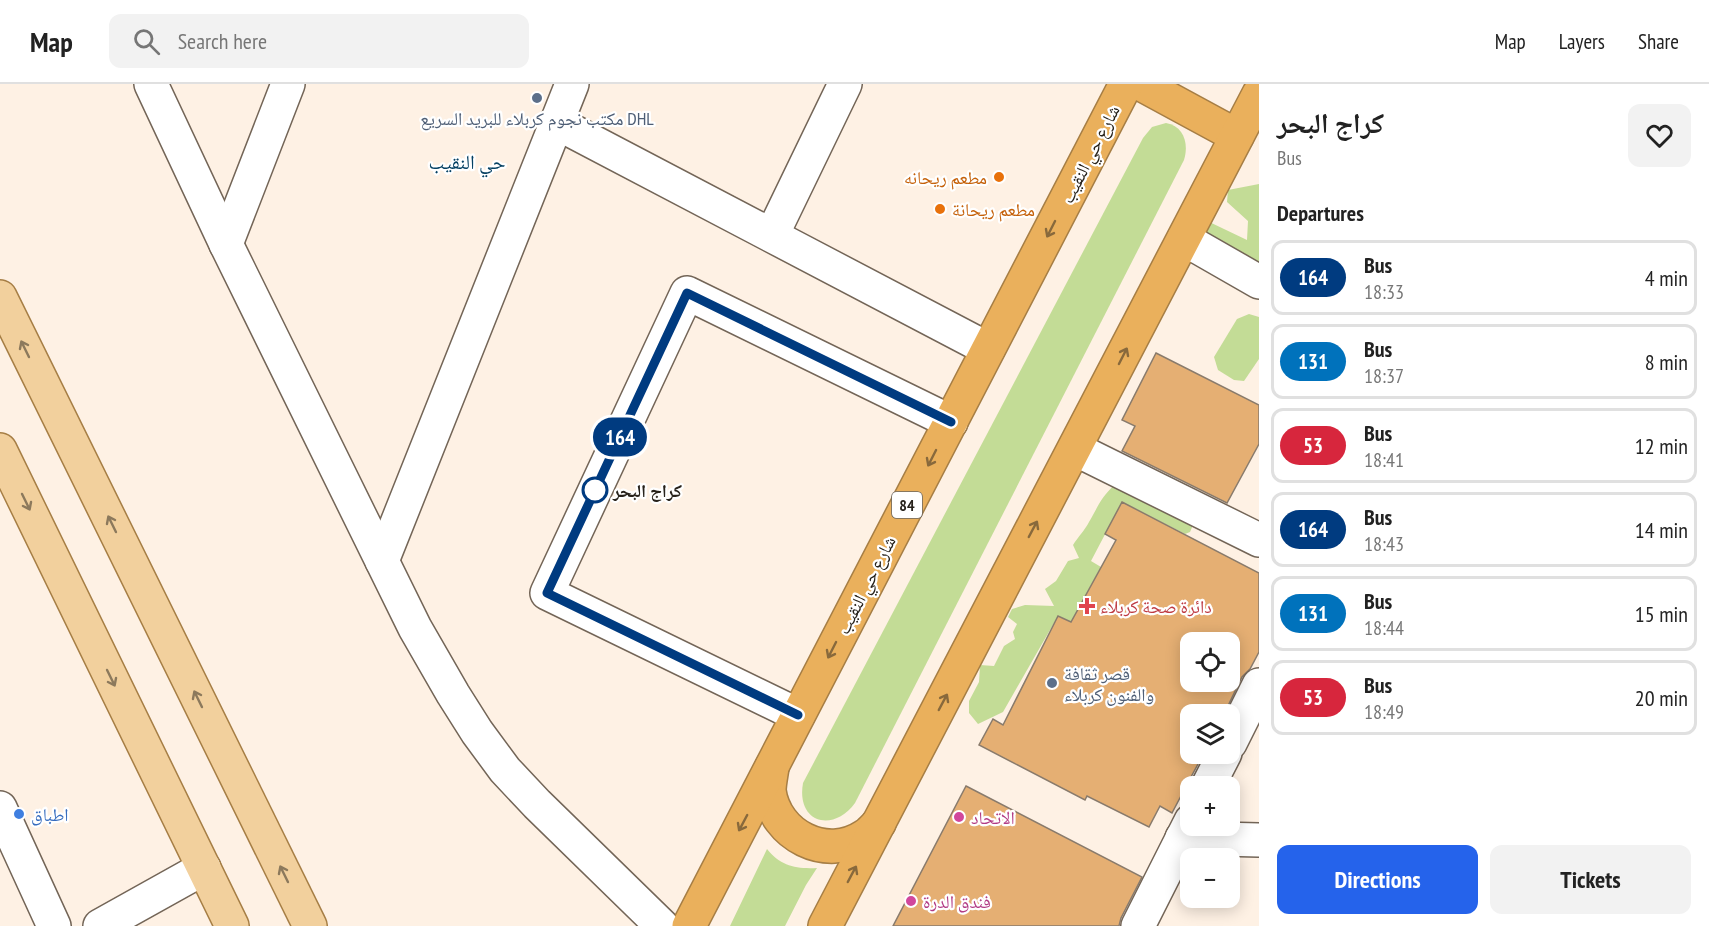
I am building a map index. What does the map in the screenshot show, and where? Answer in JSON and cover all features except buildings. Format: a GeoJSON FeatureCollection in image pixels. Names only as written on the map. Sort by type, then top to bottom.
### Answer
{"type":"FeatureCollection","features":[{"type":"Feature","properties":{"kind":"highway","name":"شارع حي النقيب"},"geometry":{"type":"LineString","coordinates":[[689,926],[1126,84]]}},
{"type":"Feature","properties":{"kind":"highway"},"geometry":{"type":"LineString","coordinates":[[1141,84],[1237,136]]}},
{"type":"Feature","properties":{"kind":"highway"},"geometry":{"type":"LineString","coordinates":[[825,926],[1259,94]]}},
{"type":"Feature","properties":{"kind":"highway"},"geometry":{"type":"LineString","coordinates":[[772,767],[769,789],[774,810],[786,828],[803,840],[824,846],[845,845],[865,836],[881,821]]}},
{"type":"Feature","properties":{"kind":"main road"},"geometry":{"type":"LineString","coordinates":[[0,297],[300,921]]}},
{"type":"Feature","properties":{"kind":"main road"},"geometry":{"type":"LineString","coordinates":[[0,450],[232,926]]}},
{"type":"Feature","properties":{"kind":"street"},"geometry":{"type":"LineString","coordinates":[[151,84],[226,244],[415,628],[453,694],[505,770],[662,926]]}},
{"type":"Feature","properties":{"kind":"street"},"geometry":{"type":"LineString","coordinates":[[226,244],[288,84]]}},
{"type":"Feature","properties":{"kind":"street"},"geometry":{"type":"LineString","coordinates":[[382,561],[572,84]]}},
{"type":"Feature","properties":{"kind":"street"},"geometry":{"type":"LineString","coordinates":[[772,235],[844,84]]}},
{"type":"Feature","properties":{"kind":"street"},"geometry":{"type":"LineString","coordinates":[[557,123],[988,349]]}},
{"type":"Feature","properties":{"kind":"street"},"geometry":{"type":"LineString","coordinates":[[1184,239],[1259,282]]}},
{"type":"Feature","properties":{"kind":"street"},"geometry":{"type":"LineString","coordinates":[[798,715],[547,593],[687,293],[951,422]]}},
{"type":"Feature","properties":{"kind":"street"},"geometry":{"type":"LineString","coordinates":[[1075,449],[1259,540]]}},
{"type":"Feature","properties":{"kind":"street"},"geometry":{"type":"LineString","coordinates":[[1240,723],[1259,685]]}},
{"type":"Feature","properties":{"kind":"street"},"geometry":{"type":"LineString","coordinates":[[0,808],[54,926]]}},
{"type":"Feature","properties":{"kind":"street"},"geometry":{"type":"LineString","coordinates":[[1138,926],[1183,836]]}},
{"type":"Feature","properties":{"kind":"street"},"geometry":{"type":"LineString","coordinates":[[1233,836],[1259,840]]}},
{"type":"Feature","properties":{"kind":"street"},"geometry":{"type":"LineString","coordinates":[[100,926],[204,868]]}},
{"type":"Feature","properties":{"kind":"green space"},"geometry":{"type":"Polygon","coordinates":[[[1166,123],[1177,128],[1184,137],[1186,148],[1184,160],[855,803],[837,818],[818,819],[811,815],[805,807],[802,797],[803,783],[1143,138],[1152,127],[1166,123]]]}},
{"type":"Feature","properties":{"kind":"green space"},"geometry":{"type":"Polygon","coordinates":[[[1259,184],[1259,274],[1195,237],[1201,218],[1247,240],[1248,221],[1227,202],[1228,190],[1259,184]]]}},
{"type":"Feature","properties":{"kind":"green space"},"geometry":{"type":"Polygon","coordinates":[[[1249,314],[1259,317],[1259,359],[1244,381],[1234,380],[1218,370],[1214,357],[1237,319],[1249,314]]]}},
{"type":"Feature","properties":{"kind":"green space"},"geometry":{"type":"Polygon","coordinates":[[[1116,483],[1193,525],[1190,532],[1185,534],[1122,502],[1091,561],[1101,567],[1071,622],[1058,616],[1003,712],[978,724],[969,713],[969,701],[979,682],[980,665],[994,666],[1004,646],[1015,639],[1013,632],[1017,624],[1008,617],[1012,609],[1025,605],[1054,606],[1045,589],[1056,581],[1068,561],[1079,558],[1073,545],[1103,497],[1116,483]]]}},
{"type":"Feature","properties":{"kind":"green space"},"geometry":{"type":"Polygon","coordinates":[[[767,849],[783,863],[802,868],[817,868],[785,926],[730,926],[767,849]]]}},
{"type":"Feature","properties":{"kind":"bus line","name":"164"},"geometry":{"type":"LineString","coordinates":[[798,715],[547,593],[687,293],[951,422]]}},
{"type":"Feature","properties":{"kind":"place","name":"مكتب نجوم كربلاء للبريد السريع DHL"},"geometry":{"type":"Point","coordinates":[537,98]}},
{"type":"Feature","properties":{"kind":"place","name":"مطعم ريحانه"},"geometry":{"type":"Point","coordinates":[999,177]}},
{"type":"Feature","properties":{"kind":"place","name":"مطعم ريحانة"},"geometry":{"type":"Point","coordinates":[940,209]}},
{"type":"Feature","properties":{"kind":"place","name":"كراج البحر"},"geometry":{"type":"Point","coordinates":[595,490]}},
{"type":"Feature","properties":{"kind":"place","name":"دائرة صحة كربلاء"},"geometry":{"type":"Point","coordinates":[1087,606]}},
{"type":"Feature","properties":{"kind":"place","name":"قصر ثقافة والفنون كربلاء"},"geometry":{"type":"Point","coordinates":[1052,683]}},
{"type":"Feature","properties":{"kind":"place","name":"اطباق"},"geometry":{"type":"Point","coordinates":[19,814]}},
{"type":"Feature","properties":{"kind":"place","name":"الاتحاد"},"geometry":{"type":"Point","coordinates":[959,817]}},
{"type":"Feature","properties":{"kind":"place","name":"فندق الدرة"},"geometry":{"type":"Point","coordinates":[911,901]}},
{"type":"Feature","properties":{"kind":"district","name":"حي النقيب"},"geometry":{"type":"Point","coordinates":[467,162]}}]}
